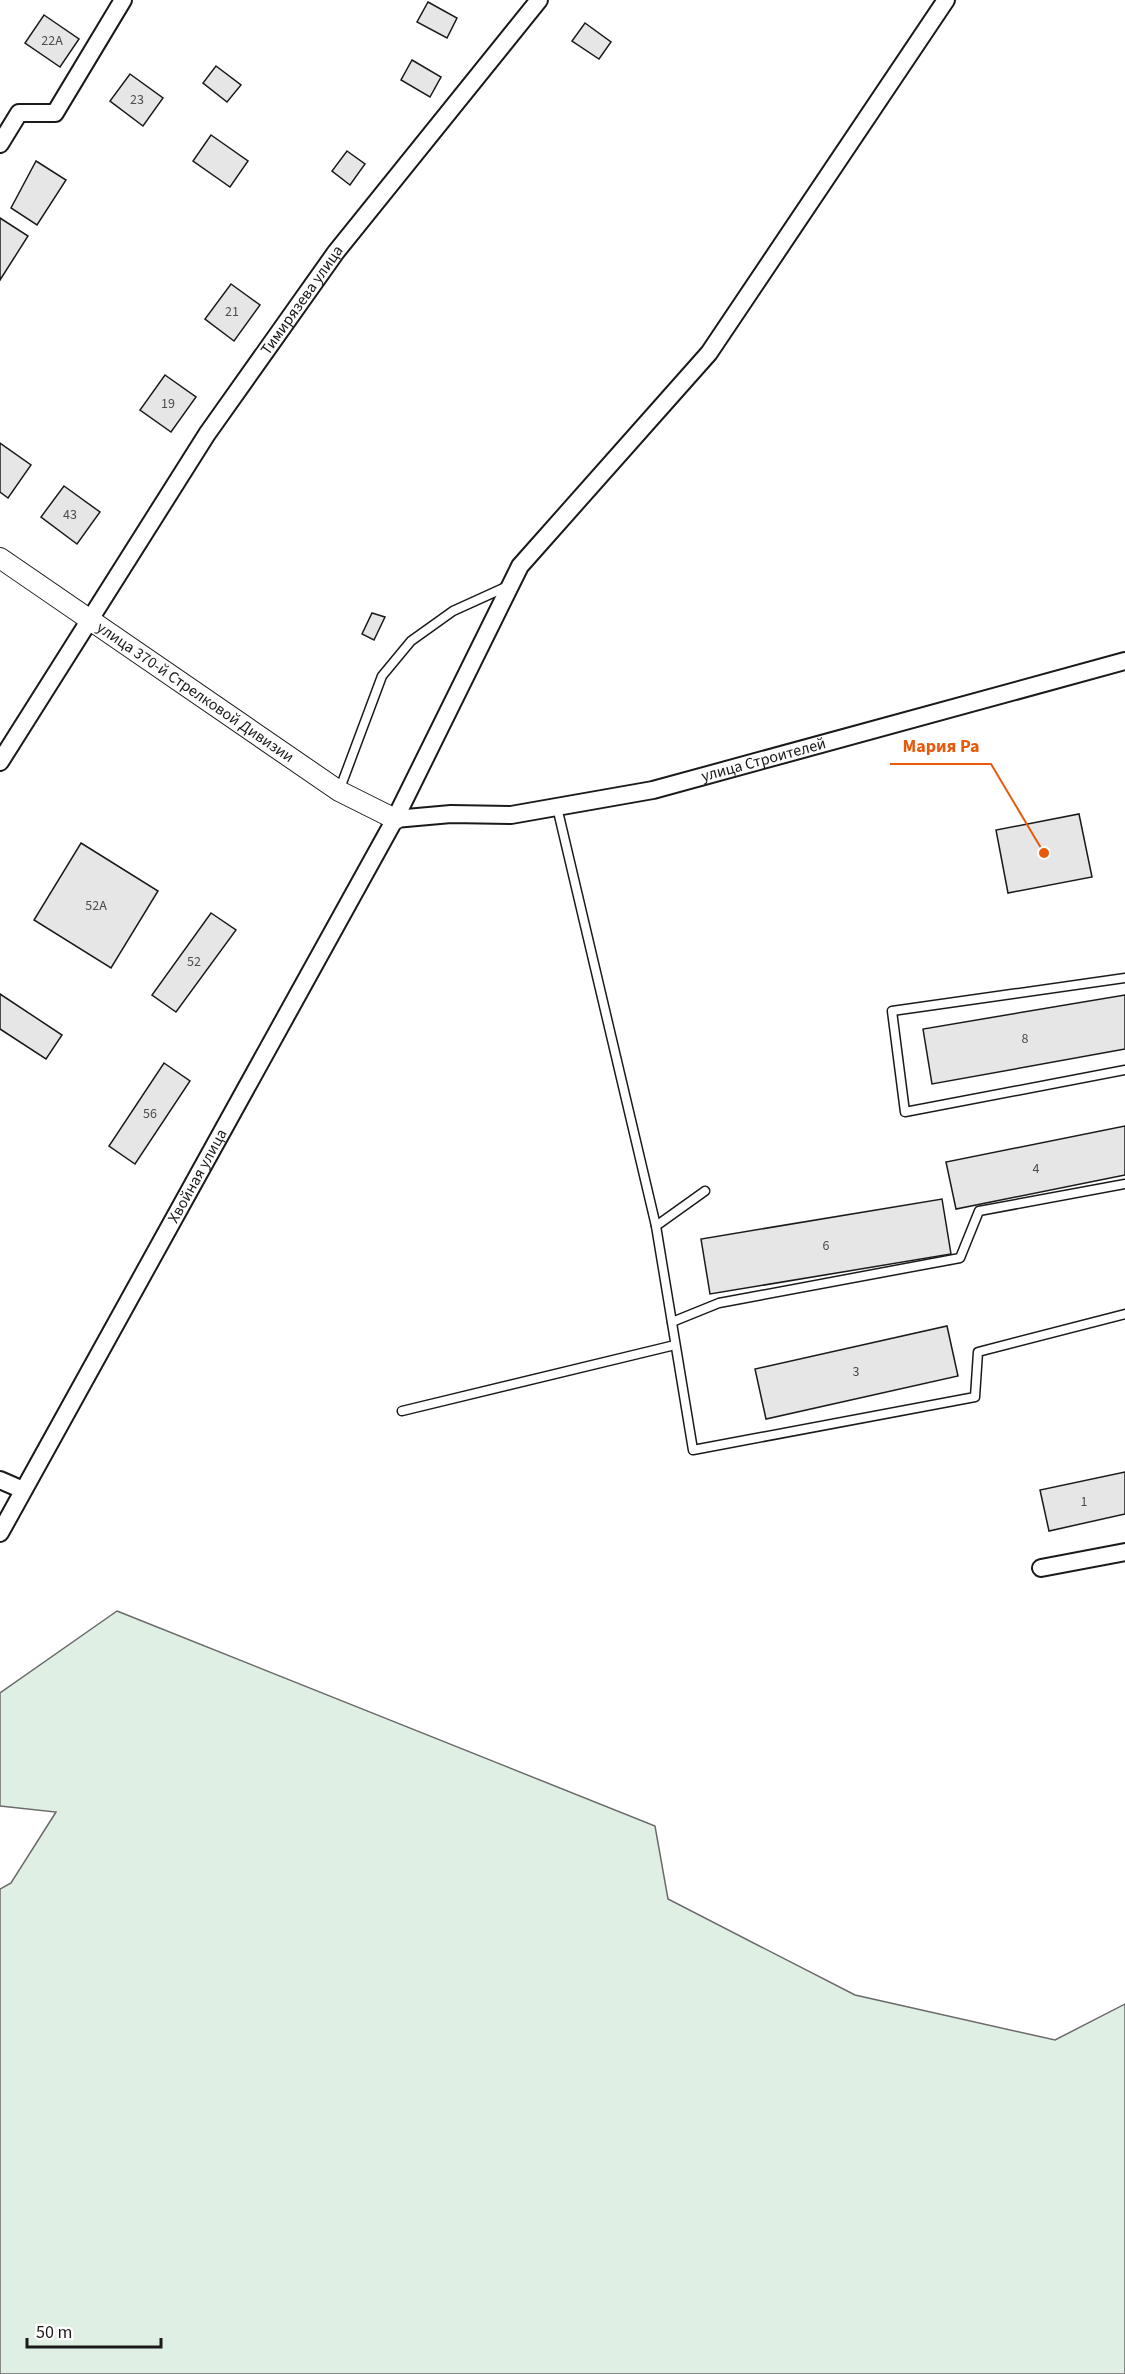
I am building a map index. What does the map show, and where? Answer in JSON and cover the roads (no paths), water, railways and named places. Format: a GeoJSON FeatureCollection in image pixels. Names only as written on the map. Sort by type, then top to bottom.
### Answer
{"type":"FeatureCollection","features":[{"type":"Feature","properties":{"kind":"street"},"geometry":{"type":"LineString","coordinates":[[0,144],[19,113],[55,113],[123,0]]}},
{"type":"Feature","properties":{"kind":"street","name":"Тимирязева улица"},"geometry":{"type":"LineString","coordinates":[[0,762],[207,434],[336,252],[539,0]]}},
{"type":"Feature","properties":{"kind":"street","name":"Хвойная улица"},"geometry":{"type":"LineString","coordinates":[[0,1533],[395,819],[520,566],[709,353],[946,0]]}},
{"type":"Feature","properties":{"kind":"street","name":"улица 370-й Стрелковой Дивизии"},"geometry":{"type":"LineString","coordinates":[[0,558],[339,791],[395,819]]}},
{"type":"Feature","properties":{"kind":"street","name":"улица Строителей"},"geometry":{"type":"LineString","coordinates":[[395,819],[451,814],[511,816],[652,790],[1125,661]]}},
{"type":"Feature","properties":{"kind":"street"},"geometry":{"type":"LineString","coordinates":[[0,1480],[23,1490]]}},
{"type":"Feature","properties":{"kind":"street"},"geometry":{"type":"LineString","coordinates":[[1041,1568],[1125,1552]]}},
{"type":"Feature","properties":{"kind":"lane"},"geometry":{"type":"LineString","coordinates":[[339,791],[382,676],[411,641],[453,611],[511,585]]}},
{"type":"Feature","properties":{"kind":"lane"},"geometry":{"type":"LineString","coordinates":[[557,807],[656,1226],[693,1450],[975,1398],[978,1352],[1125,1314]]}},
{"type":"Feature","properties":{"kind":"lane"},"geometry":{"type":"LineString","coordinates":[[1125,978],[892,1011],[905,1113],[1125,1070]]}},
{"type":"Feature","properties":{"kind":"lane"},"geometry":{"type":"LineString","coordinates":[[672,1322],[719,1303],[960,1258],[979,1211],[1125,1184]]}},
{"type":"Feature","properties":{"kind":"lane"},"geometry":{"type":"LineString","coordinates":[[656,1226],[705,1191]]}},
{"type":"Feature","properties":{"kind":"lane"},"geometry":{"type":"LineString","coordinates":[[402,1411],[675,1345]]}},
{"type":"Feature","properties":{"kind":"place","name":"Мария Ра"},"geometry":{"type":"Point","coordinates":[1044,853]}}]}
